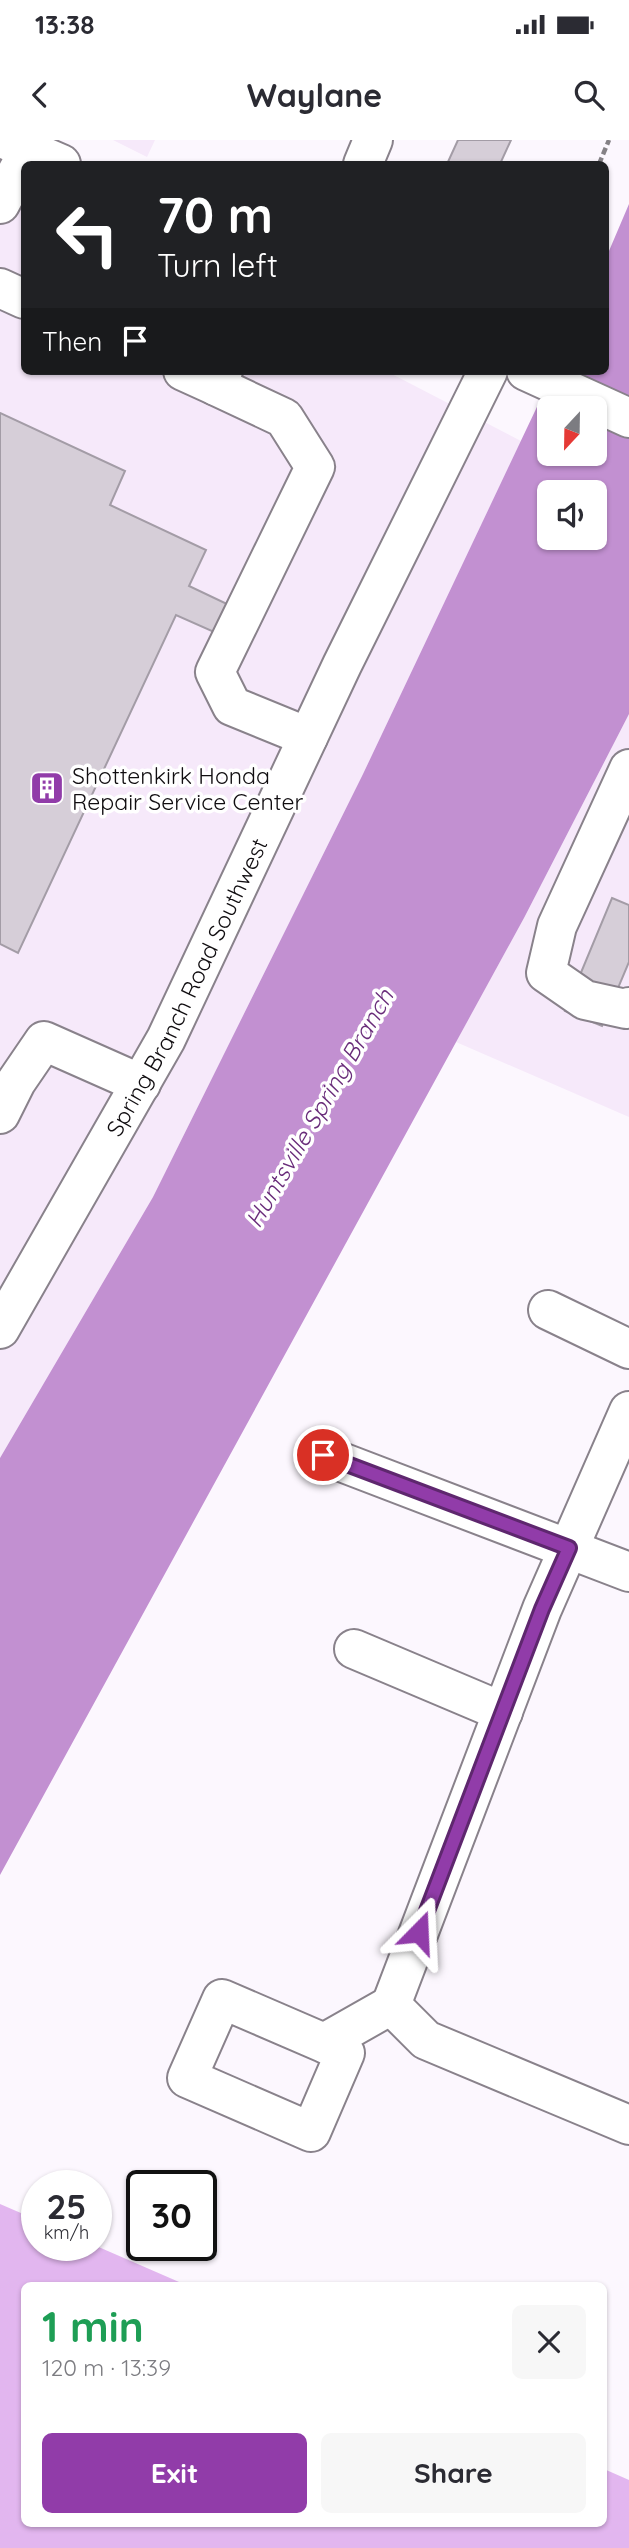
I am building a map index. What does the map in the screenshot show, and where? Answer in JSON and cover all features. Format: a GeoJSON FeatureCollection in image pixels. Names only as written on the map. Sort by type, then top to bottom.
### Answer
{"type":"FeatureCollection","features":[{"type":"Feature","properties":{"kind":"street"},"geometry":{"type":"LineString","coordinates":[[364,161],[373,140]]}},
{"type":"Feature","properties":{"kind":"street"},"geometry":{"type":"LineString","coordinates":[[0,204],[21,169]]}},
{"type":"Feature","properties":{"kind":"street"},"geometry":{"type":"LineString","coordinates":[[0,288],[21,298]]}},
{"type":"Feature","properties":{"kind":"street","name":"Spring Branch Road Southwest"},"geometry":{"type":"LineString","coordinates":[[0,1329],[166,1039],[308,737],[486,375]]}},
{"type":"Feature","properties":{"kind":"street"},"geometry":{"type":"LineString","coordinates":[[534,375],[629,418]]}},
{"type":"Feature","properties":{"kind":"street"},"geometry":{"type":"LineString","coordinates":[[207,376],[284,418],[315,467],[215,672],[232,706],[308,737]]}},
{"type":"Feature","properties":{"kind":"street"},"geometry":{"type":"LineString","coordinates":[[629,769],[557,926],[546,973],[584,1000],[626,1009],[629,1007]]}},
{"type":"Feature","properties":{"kind":"street"},"geometry":{"type":"LineString","coordinates":[[0,1114],[16,1082],[13,1060],[44,1041],[141,1084]]}},
{"type":"Feature","properties":{"kind":"street"},"geometry":{"type":"LineString","coordinates":[[548,1310],[629,1349]]}},
{"type":"Feature","properties":{"kind":"street"},"geometry":{"type":"LineString","coordinates":[[324,2043],[391,2005],[542,1609],[629,1411]]}},
{"type":"Feature","properties":{"kind":"street"},"geometry":{"type":"LineString","coordinates":[[323,1455],[629,1572]]}},
{"type":"Feature","properties":{"kind":"street"},"geometry":{"type":"LineString","coordinates":[[354,1649],[503,1712]]}},
{"type":"Feature","properties":{"kind":"street"},"geometry":{"type":"LineString","coordinates":[[391,2005],[426,2040],[629,2124]]}},
{"type":"Feature","properties":{"kind":"path"},"geometry":{"type":"LineString","coordinates":[[599,161],[609,140]]}},
{"type":"Feature","properties":{"kind":"shaded area"},"geometry":{"type":"Polygon","coordinates":[[[113,140],[155,140],[147,157],[113,140]]]}},
{"type":"Feature","properties":{"kind":"shaded area"},"geometry":{"type":"Polygon","coordinates":[[[0,182],[21,192],[21,375],[394,375],[521,441],[363,774],[153,1197],[0,1458],[0,182]]]}},
{"type":"Feature","properties":{"kind":"shaded area"},"geometry":{"type":"Polygon","coordinates":[[[629,714],[629,1117],[456,1042],[524,918],[629,714]]]}},
{"type":"Feature","properties":{"kind":"shaded area"},"geometry":{"type":"Polygon","coordinates":[[[0,2204],[21,2213],[21,2261],[112,2261],[112,2253],[179,2282],[21,2282],[21,2527],[607,2527],[607,2470],[629,2480],[629,2548],[0,2548],[0,2204]]]}},
{"type":"Feature","properties":{"kind":"water","name":"Huntsville Spring Branch"},"geometry":{"type":"Polygon","coordinates":[[[629,204],[629,714],[524,918],[0,1875],[0,1458],[153,1197],[363,774],[537,407],[537,466],[607,466],[607,396],[542,396],[552,375],[609,375],[609,251],[629,204]]]}},
{"type":"Feature","properties":{"kind":"building"},"geometry":{"type":"Polygon","coordinates":[[[458,140],[511,140],[501,161],[448,161],[458,140]]]}},
{"type":"Feature","properties":{"kind":"building","name":"Shottenkirk Honda Repair Service Center"},"geometry":{"type":"Polygon","coordinates":[[[0,413],[125,471],[110,505],[206,550],[189,586],[227,604],[214,632],[176,615],[18,953],[0,944],[0,413]]]}},
{"type":"Feature","properties":{"kind":"building"},"geometry":{"type":"Polygon","coordinates":[[[612,898],[629,905],[629,962],[602,1026],[565,1011],[612,898]]]}},
{"type":"Feature","properties":{"kind":"place","name":"Shottenkirk Honda Repair Service Center"},"geometry":{"type":"Point","coordinates":[47,788]}},
{"type":"Feature","properties":{"kind":"route"},"geometry":{"type":"LineString","coordinates":[[323,1455],[569,1548],[542,1609],[419,1932]]}}]}
